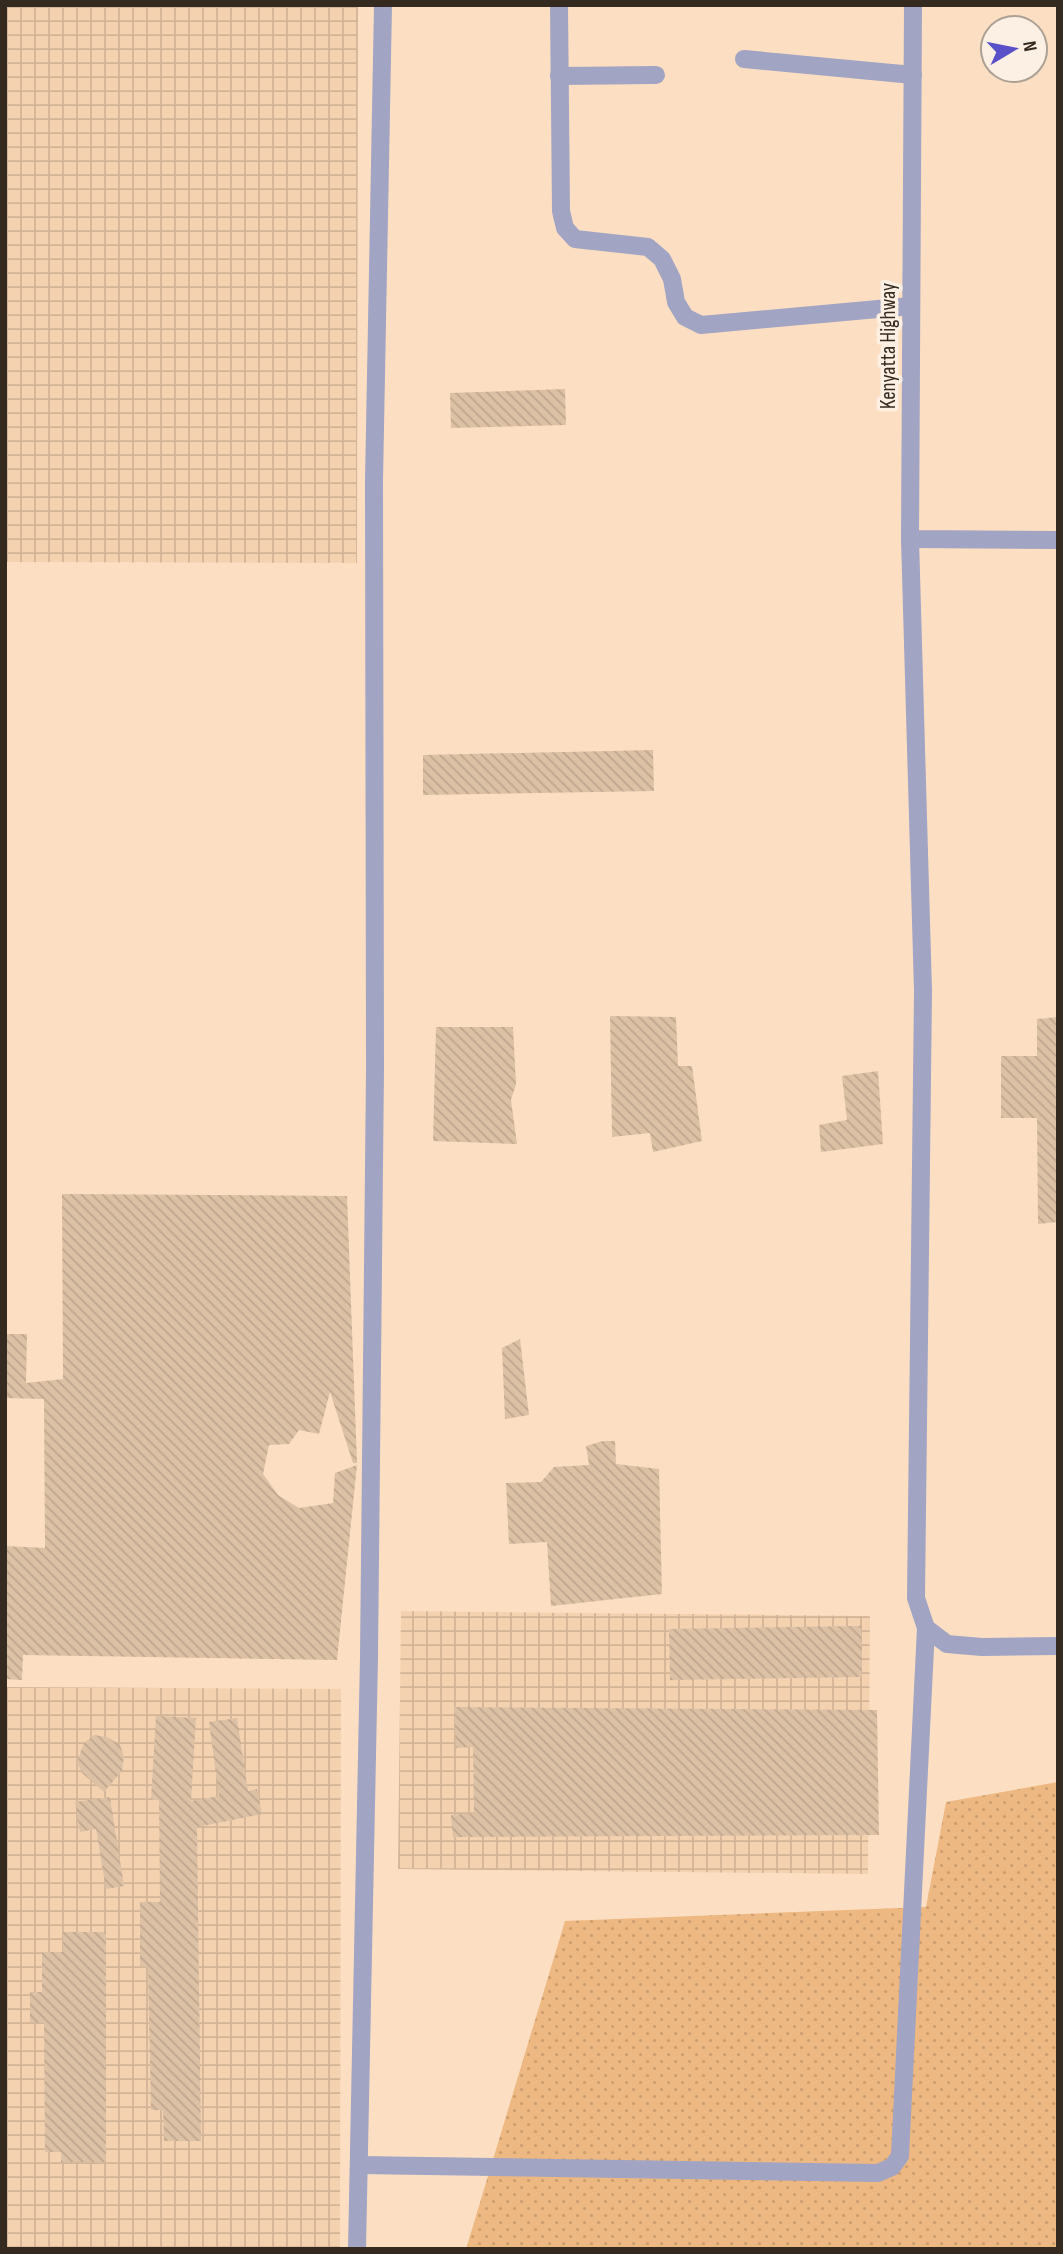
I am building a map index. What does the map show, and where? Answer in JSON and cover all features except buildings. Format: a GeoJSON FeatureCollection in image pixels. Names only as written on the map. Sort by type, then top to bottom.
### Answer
{"type":"FeatureCollection","features":[{"type":"Feature","properties":{"kind":"street"},"geometry":{"type":"LineString","coordinates":[[357,2249],[369,1671],[375,1069],[374,481],[383,5]]}},
{"type":"Feature","properties":{"kind":"street"},"geometry":{"type":"LineString","coordinates":[[559,5],[561,211],[565,228],[575,239],[648,247],[662,259],[672,278],[677,302],[685,317],[701,325],[911,306]]}},
{"type":"Feature","properties":{"kind":"street","name":"Kenyatta Highway"},"geometry":{"type":"LineString","coordinates":[[359,2165],[878,2173],[892,2167],[900,2156],[926,1628],[916,1598],[923,991],[910,539],[914,5]]}},
{"type":"Feature","properties":{"kind":"street"},"geometry":{"type":"LineString","coordinates":[[744,59],[913,75]]}},
{"type":"Feature","properties":{"kind":"street"},"geometry":{"type":"LineString","coordinates":[[559,76],[656,75]]}},
{"type":"Feature","properties":{"kind":"street"},"geometry":{"type":"LineString","coordinates":[[910,539],[1058,540]]}},
{"type":"Feature","properties":{"kind":"street"},"geometry":{"type":"LineString","coordinates":[[926,1628],[947,1644],[982,1647],[1058,1646]]}},
{"type":"Feature","properties":{"kind":"shaded area"},"geometry":{"type":"Polygon","coordinates":[[[5,5],[358,5],[357,563],[5,562],[5,5]]]}},
{"type":"Feature","properties":{"kind":"shaded area"},"geometry":{"type":"Polygon","coordinates":[[[401,1611],[870,1616],[868,1874],[398,1869],[401,1611]]]}},
{"type":"Feature","properties":{"kind":"shaded area"},"geometry":{"type":"Polygon","coordinates":[[[5,1687],[341,1689],[340,2249],[5,2249],[5,1687]]]}},
{"type":"Feature","properties":{"kind":"shaded area"},"geometry":{"type":"Polygon","coordinates":[[[1058,1782],[1058,2249],[466,2249],[565,1921],[926,1907],[946,1802],[1058,1782]]]}}]}
